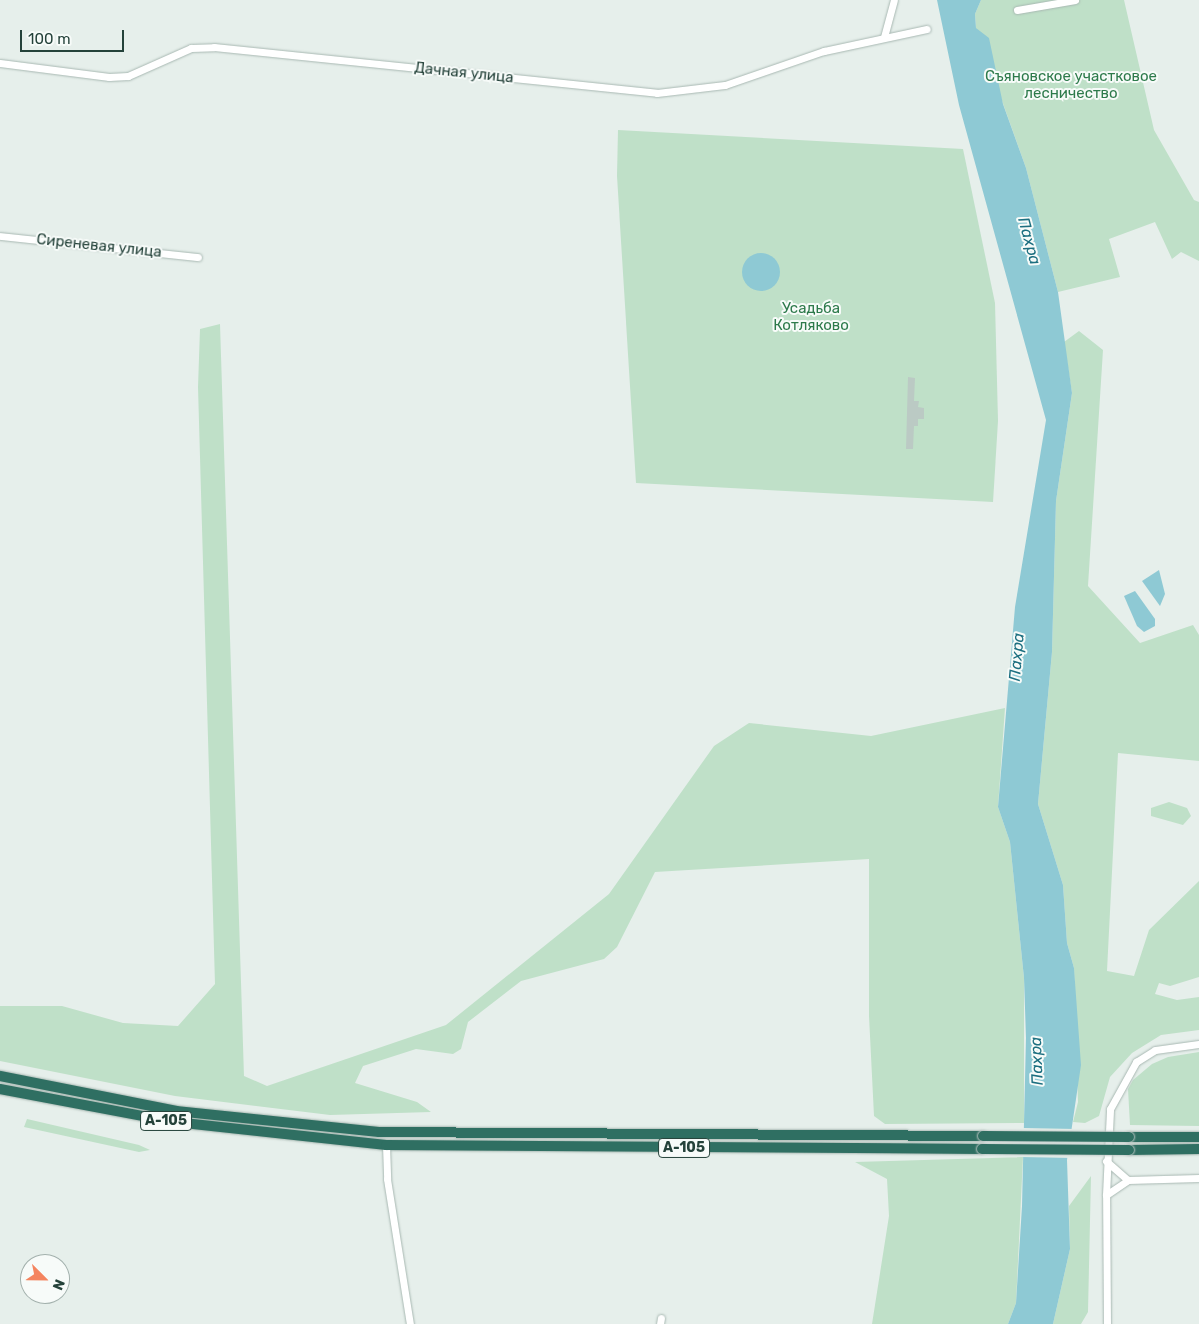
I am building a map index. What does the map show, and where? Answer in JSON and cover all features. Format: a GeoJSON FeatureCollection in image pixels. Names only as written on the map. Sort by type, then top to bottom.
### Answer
{"type":"FeatureCollection","features":[{"type":"Feature","properties":{"kind":"highway","name":"А-105"},"geometry":{"type":"LineString","coordinates":[[0,1076],[176,1111],[379,1132],[1199,1137]]}},
{"type":"Feature","properties":{"kind":"highway","name":"А-105"},"geometry":{"type":"LineString","coordinates":[[0,1089],[175,1122],[386,1145],[1199,1150]]}},
{"type":"Feature","properties":{"kind":"street"},"geometry":{"type":"LineString","coordinates":[[884,37],[894,0]]}},
{"type":"Feature","properties":{"kind":"street"},"geometry":{"type":"LineString","coordinates":[[1017,10],[1075,0]]}},
{"type":"Feature","properties":{"kind":"street","name":"Дачная улица"},"geometry":{"type":"LineString","coordinates":[[0,63],[108,77],[128,76],[191,48],[214,47],[657,93],[726,86],[824,51],[927,28]]}},
{"type":"Feature","properties":{"kind":"street","name":"Сиреневая улица"},"geometry":{"type":"LineString","coordinates":[[0,236],[198,256]]}},
{"type":"Feature","properties":{"kind":"street"},"geometry":{"type":"LineString","coordinates":[[1107,1324],[1106,1161],[1110,1109],[1136,1062],[1155,1050],[1199,1044]]}},
{"type":"Feature","properties":{"kind":"street"},"geometry":{"type":"LineString","coordinates":[[386,1145],[387,1179],[410,1324]]}},
{"type":"Feature","properties":{"kind":"street"},"geometry":{"type":"LineString","coordinates":[[1106,1161],[1128,1180]]}},
{"type":"Feature","properties":{"kind":"street"},"geometry":{"type":"LineString","coordinates":[[1106,1195],[1128,1180],[1199,1178]]}},
{"type":"Feature","properties":{"kind":"green space","name":"Съяновское участковое лесничество"},"geometry":{"type":"Polygon","coordinates":[[[981,0],[1124,0],[1154,130],[1194,200],[1199,202],[1199,261],[1181,252],[1172,259],[1155,222],[1109,239],[1120,277],[1058,292],[1026,168],[976,28],[975,14],[981,0]]]}},
{"type":"Feature","properties":{"kind":"green space","name":"Усадьба Котляково"},"geometry":{"type":"Polygon","coordinates":[[[618,130],[963,149],[995,303],[998,421],[993,502],[636,483],[617,176],[618,130]]]}},
{"type":"Feature","properties":{"kind":"green space"},"geometry":{"type":"Polygon","coordinates":[[[220,324],[244,1076],[267,1086],[446,1025],[609,894],[714,746],[749,723],[871,736],[1005,708],[998,807],[1010,842],[1024,978],[1024,1123],[885,1124],[874,1116],[869,1016],[869,859],[655,872],[617,947],[604,959],[521,981],[468,1022],[461,1049],[453,1054],[416,1049],[363,1066],[355,1083],[417,1102],[431,1112],[330,1115],[175,1096],[0,1061],[0,1006],[62,1006],[123,1023],[178,1026],[215,984],[198,387],[200,329],[220,324]]]}},
{"type":"Feature","properties":{"kind":"green space"},"geometry":{"type":"Polygon","coordinates":[[[1079,331],[1103,350],[1088,586],[1140,643],[1193,625],[1199,635],[1199,761],[1118,753],[1107,971],[1134,976],[1149,930],[1199,881],[1199,977],[1170,986],[1159,983],[1155,994],[1177,1000],[1199,997],[1199,1030],[1161,1035],[1132,1053],[1110,1077],[1099,1116],[1085,1123],[1073,1122],[1078,1102],[1074,968],[1067,943],[1063,885],[1038,804],[1052,652],[1056,501],[1072,393],[1064,342],[1079,331]]]}},
{"type":"Feature","properties":{"kind":"green space"},"geometry":{"type":"Polygon","coordinates":[[[1169,802],[1187,808],[1191,816],[1183,825],[1151,816],[1151,808],[1169,802]]]}},
{"type":"Feature","properties":{"kind":"green space"},"geometry":{"type":"Polygon","coordinates":[[[1199,1052],[1199,1126],[1130,1125],[1128,1089],[1133,1080],[1152,1064],[1168,1057],[1199,1052]]]}},
{"type":"Feature","properties":{"kind":"green space"},"geometry":{"type":"Polygon","coordinates":[[[27,1119],[139,1145],[150,1150],[139,1152],[24,1127],[27,1119]]]}},
{"type":"Feature","properties":{"kind":"green space"},"geometry":{"type":"Polygon","coordinates":[[[1023,1157],[1016,1303],[1008,1324],[872,1324],[889,1216],[887,1179],[855,1162],[1023,1157]]]}},
{"type":"Feature","properties":{"kind":"green space"},"geometry":{"type":"Polygon","coordinates":[[[1091,1176],[1088,1312],[1081,1324],[1053,1324],[1070,1249],[1069,1206],[1091,1176]]]}},
{"type":"Feature","properties":{"kind":"water","name":"Пахра"},"geometry":{"type":"Polygon","coordinates":[[[937,0],[981,0],[975,14],[976,28],[989,38],[1003,104],[1026,168],[1058,292],[1072,393],[1056,501],[1052,652],[1038,804],[1063,885],[1067,943],[1074,968],[1081,1065],[1067,1160],[1070,1249],[1053,1324],[1008,1324],[1016,1303],[1022,1206],[1026,1038],[1024,978],[1010,842],[998,807],[1015,607],[1046,420],[959,105],[937,0]]]}},
{"type":"Feature","properties":{"kind":"water"},"geometry":{"type":"Polygon","coordinates":[[[761,253],[775,258],[780,272],[775,286],[761,291],[747,286],[742,272],[747,258],[761,253]]]}},
{"type":"Feature","properties":{"kind":"water"},"geometry":{"type":"Polygon","coordinates":[[[1159,570],[1165,594],[1160,606],[1142,581],[1159,570]]]}},
{"type":"Feature","properties":{"kind":"water"},"geometry":{"type":"Polygon","coordinates":[[[1135,591],[1155,619],[1155,626],[1144,632],[1137,626],[1124,596],[1135,591]]]}},
{"type":"Feature","properties":{"kind":"pier"},"geometry":{"type":"Polygon","coordinates":[[[1022,1128],[1075,1129],[1074,1158],[1021,1157],[1022,1128]]]}},
{"type":"Feature","properties":{"kind":"building"},"geometry":{"type":"Polygon","coordinates":[[[908,377],[915,378],[914,401],[919,401],[918,407],[924,408],[924,419],[918,419],[918,426],[914,426],[913,449],[906,449],[908,377]]]}}]}
